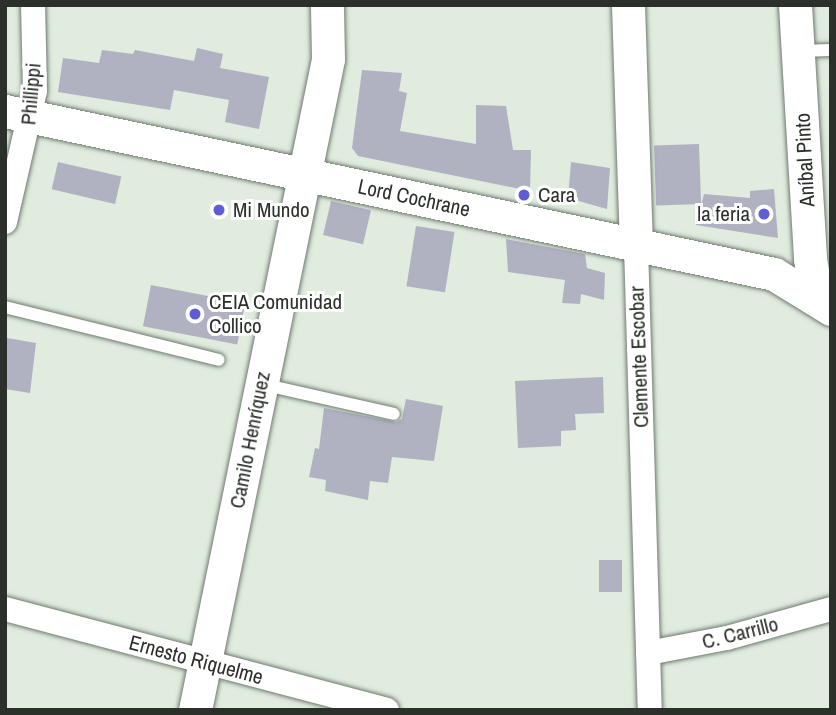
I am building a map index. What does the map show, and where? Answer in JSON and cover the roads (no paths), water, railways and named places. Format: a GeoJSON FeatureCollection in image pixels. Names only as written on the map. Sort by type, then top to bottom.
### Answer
{"type":"FeatureCollection","features":[{"type":"Feature","properties":{"kind":"street","name":"Phillippi"},"geometry":{"type":"LineString","coordinates":[[5,222],[18,114],[36,91],[33,5]]}},
{"type":"Feature","properties":{"kind":"street","name":"Camilo Henríquez"},"geometry":{"type":"LineString","coordinates":[[195,710],[328,59],[327,5]]}},
{"type":"Feature","properties":{"kind":"street","name":"Clemente Escobar"},"geometry":{"type":"LineString","coordinates":[[628,5],[650,710]]}},
{"type":"Feature","properties":{"kind":"street","name":"Aníbal Pinto"},"geometry":{"type":"LineString","coordinates":[[795,5],[815,51],[814,221],[824,303]]}},
{"type":"Feature","properties":{"kind":"street","name":"Lord Cochrane"},"geometry":{"type":"LineString","coordinates":[[18,114],[774,274],[824,303]]}},
{"type":"Feature","properties":{"kind":"street","name":"Ernesto Riquelme"},"geometry":{"type":"LineString","coordinates":[[5,609],[205,663],[311,700],[387,710]]}},
{"type":"Feature","properties":{"kind":"street","name":"C. Carrillo"},"geometry":{"type":"LineString","coordinates":[[648,653],[727,638],[831,609]]}},
{"type":"Feature","properties":{"kind":"lane"},"geometry":{"type":"LineString","coordinates":[[5,307],[219,360]]}},
{"type":"Feature","properties":{"kind":"lane"},"geometry":{"type":"LineString","coordinates":[[261,384],[394,414]]}},
{"type":"Feature","properties":{"kind":"place","name":"Cara"},"geometry":{"type":"Point","coordinates":[524,195]}},
{"type":"Feature","properties":{"kind":"place","name":"Mi Mundo"},"geometry":{"type":"Point","coordinates":[219,210]}},
{"type":"Feature","properties":{"kind":"place","name":"la feria"},"geometry":{"type":"Point","coordinates":[764,214]}},
{"type":"Feature","properties":{"kind":"place","name":"CEIA Comunidad Collico"},"geometry":{"type":"Point","coordinates":[195,314]}}]}
